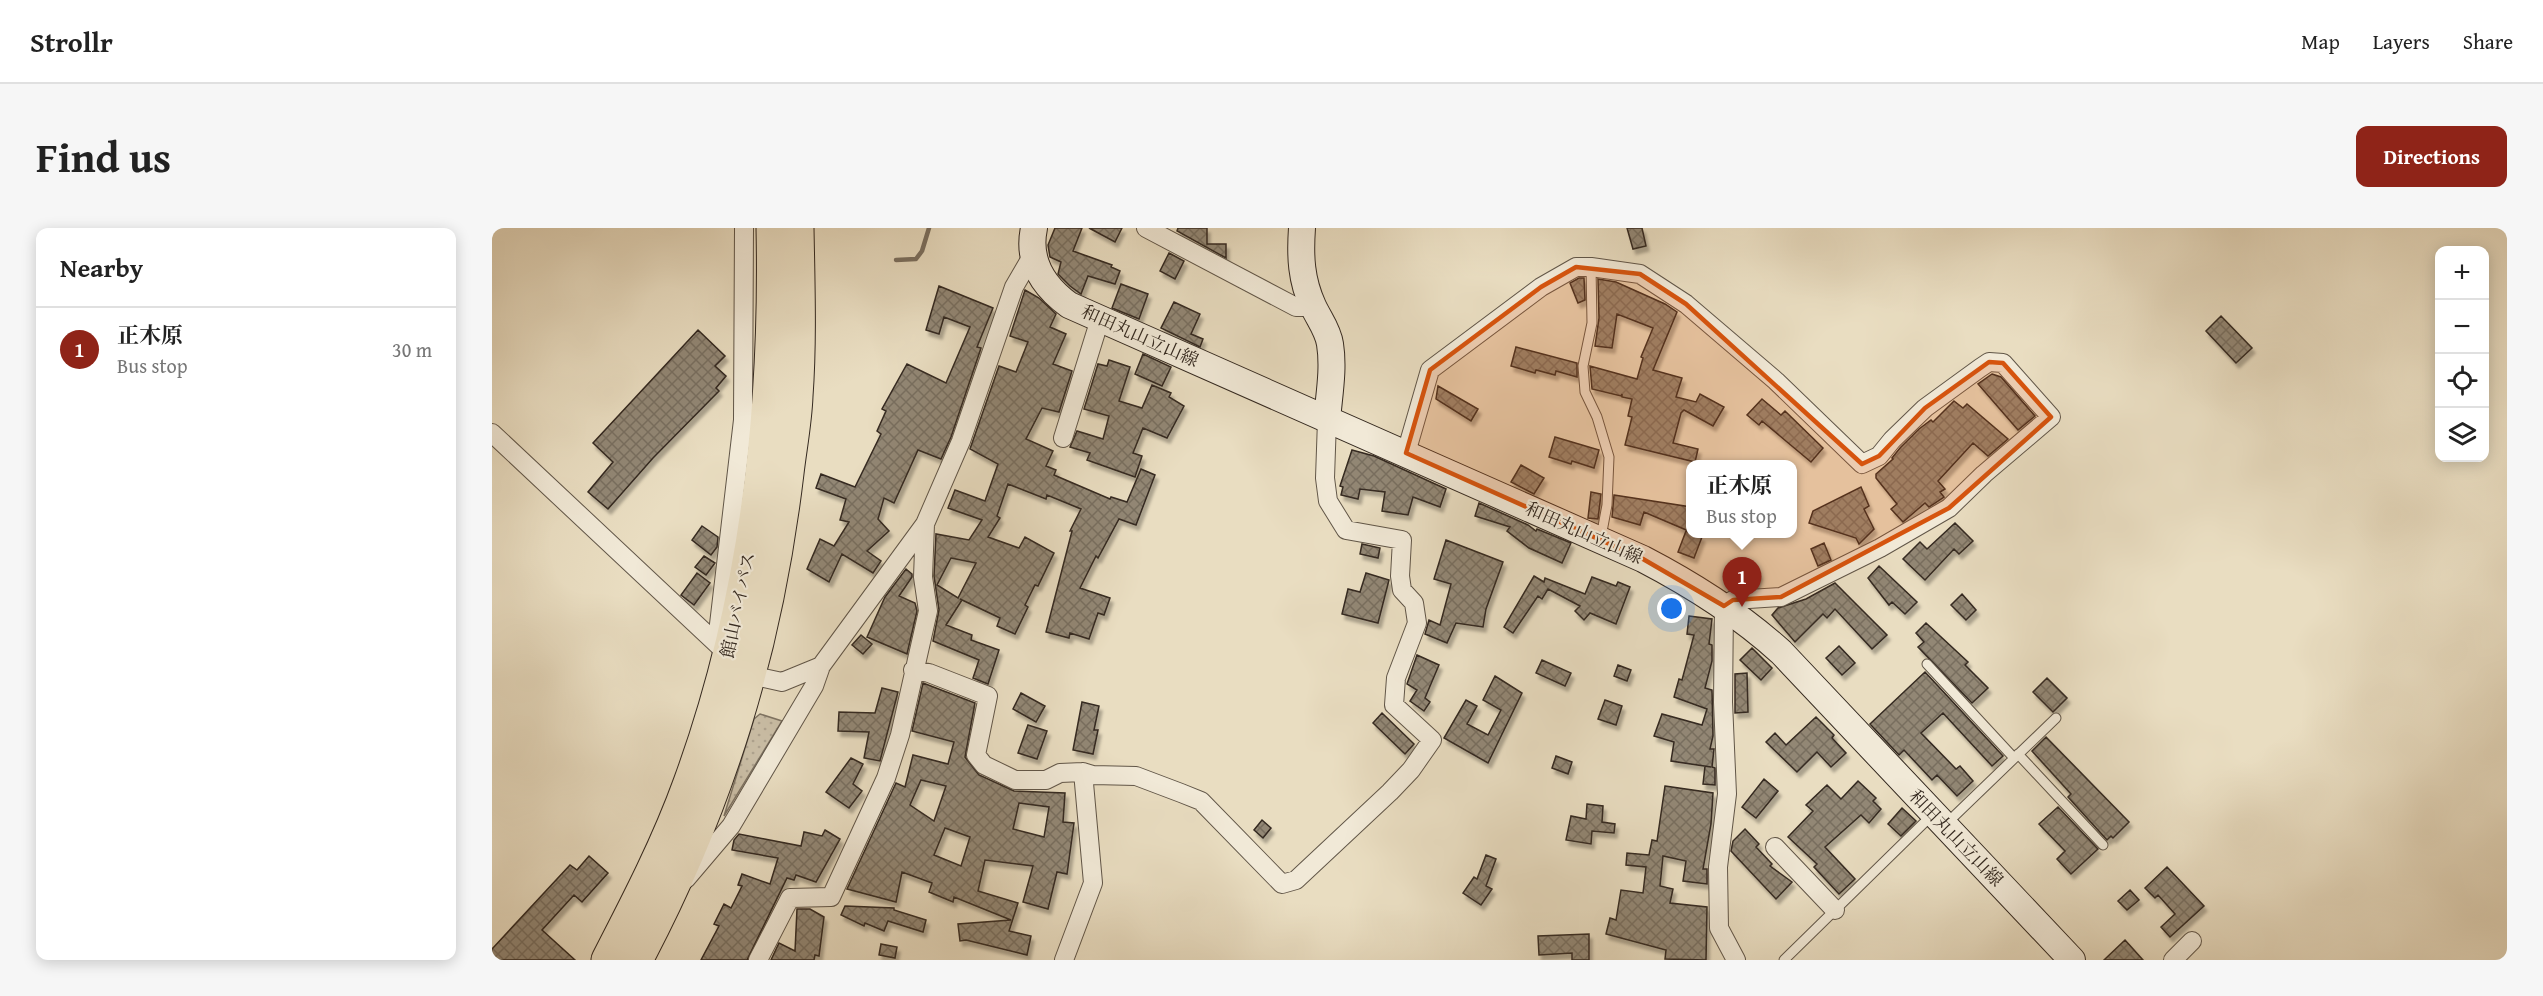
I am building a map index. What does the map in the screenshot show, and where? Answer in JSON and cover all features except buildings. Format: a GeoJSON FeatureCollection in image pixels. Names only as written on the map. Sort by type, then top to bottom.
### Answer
{"type":"FeatureCollection","features":[{"type":"Feature","properties":{"kind":"highway","name":"館山バイパス"},"geometry":{"type":"LineString","coordinates":[[636,960],[669,898],[715,788],[732,657],[765,448],[773,326],[773,228]]}},
{"type":"Feature","properties":{"kind":"highway","name":"館山バイパス"},"geometry":{"type":"LineString","coordinates":[[608,960],[645,889],[690,783],[732,657],[761,630],[781,519],[796,398],[797,228]]}},
{"type":"Feature","properties":{"kind":"main road"},"geometry":{"type":"LineString","coordinates":[[1032,256],[1031,241],[1034,228]]}},
{"type":"Feature","properties":{"kind":"main road"},"geometry":{"type":"LineString","coordinates":[[1302,228],[1300,256],[1305,287],[1327,331],[1331,345],[1327,420]]}},
{"type":"Feature","properties":{"kind":"main road","name":"和田丸山立山線"},"geometry":{"type":"LineString","coordinates":[[1032,256],[1047,286],[1069,305],[1600,539],[1679,578],[1724,606],[1756,629],[1781,652],[2072,960]]}},
{"type":"Feature","properties":{"kind":"street"},"geometry":{"type":"LineString","coordinates":[[732,657],[721,621],[743,420],[744,228]]}},
{"type":"Feature","properties":{"kind":"street"},"geometry":{"type":"LineString","coordinates":[[1146,228],[1296,308],[1314,307]]}},
{"type":"Feature","properties":{"kind":"street"},"geometry":{"type":"LineString","coordinates":[[669,898],[731,826],[814,686],[821,666],[925,524],[962,441],[1014,287],[1032,256]]}},
{"type":"Feature","properties":{"kind":"street"},"geometry":{"type":"LineString","coordinates":[[1406,453],[1430,370],[1541,286],[1576,267],[1640,274],[1686,304],[1776,381],[1862,464],[1879,456],[1900,431],[1925,408],[1989,362],[2003,363],[2051,417],[1984,474],[1949,508],[1880,548],[1781,597],[1733,600],[1724,606],[1723,702],[1727,794],[1718,867],[1719,928],[1736,960]]}},
{"type":"Feature","properties":{"kind":"street"},"geometry":{"type":"LineString","coordinates":[[1063,438],[1101,319]]}},
{"type":"Feature","properties":{"kind":"street"},"geometry":{"type":"LineString","coordinates":[[913,670],[929,673],[988,696],[976,755],[984,765],[1016,780],[1046,780],[1060,773],[1083,772],[1094,775],[1136,776],[1201,801],[1282,884],[1296,880],[1411,770],[1432,740],[1394,705],[1396,678],[1417,623],[1414,603],[1402,591],[1400,576],[1402,540],[1346,530],[1328,501],[1325,478],[1327,420]]}},
{"type":"Feature","properties":{"kind":"street"},"geometry":{"type":"LineString","coordinates":[[492,433],[732,657],[782,682],[821,666]]}},
{"type":"Feature","properties":{"kind":"street"},"geometry":{"type":"LineString","coordinates":[[758,960],[790,898],[831,897],[886,777],[900,735],[928,610],[923,578],[925,524]]}},
{"type":"Feature","properties":{"kind":"street"},"geometry":{"type":"LineString","coordinates":[[1064,960],[1093,883],[1083,772]]}},
{"type":"Feature","properties":{"kind":"street"},"geometry":{"type":"LineString","coordinates":[[1775,847],[1835,910]]}},
{"type":"Feature","properties":{"kind":"street"},"geometry":{"type":"LineString","coordinates":[[2172,960],[2192,941]]}},
{"type":"Feature","properties":{"kind":"lane"},"geometry":{"type":"LineString","coordinates":[[1591,267],[1592,323],[1583,366],[1585,392],[1597,417],[1609,457],[1607,505],[1600,539]]}},
{"type":"Feature","properties":{"kind":"lane"},"geometry":{"type":"LineString","coordinates":[[1927,664],[2103,845]]}},
{"type":"Feature","properties":{"kind":"lane"},"geometry":{"type":"LineString","coordinates":[[1784,960],[1835,910],[2016,756],[2056,718]]}},
{"type":"Feature","properties":{"kind":"highlighted area"},"geometry":{"type":"Polygon","coordinates":[[[1576,267],[1640,274],[1686,304],[1862,464],[1879,456],[1925,408],[1989,362],[2003,363],[2051,417],[1949,508],[1781,597],[1733,600],[1724,606],[1643,559],[1406,453],[1430,370],[1541,287],[1576,267]]]}},
{"type":"Feature","properties":{"kind":"shaded area"},"geometry":{"type":"Polygon","coordinates":[[[760,714],[782,721],[724,816],[754,719],[760,714]]]}},
{"type":"Feature","properties":{"kind":"waterway"},"geometry":{"type":"LineString","coordinates":[[896,260],[916,259],[922,251],[929,228]]}},
{"type":"Feature","properties":{"kind":"place","name":"正木原"},"geometry":{"type":"Point","coordinates":[1742,607]}}]}
